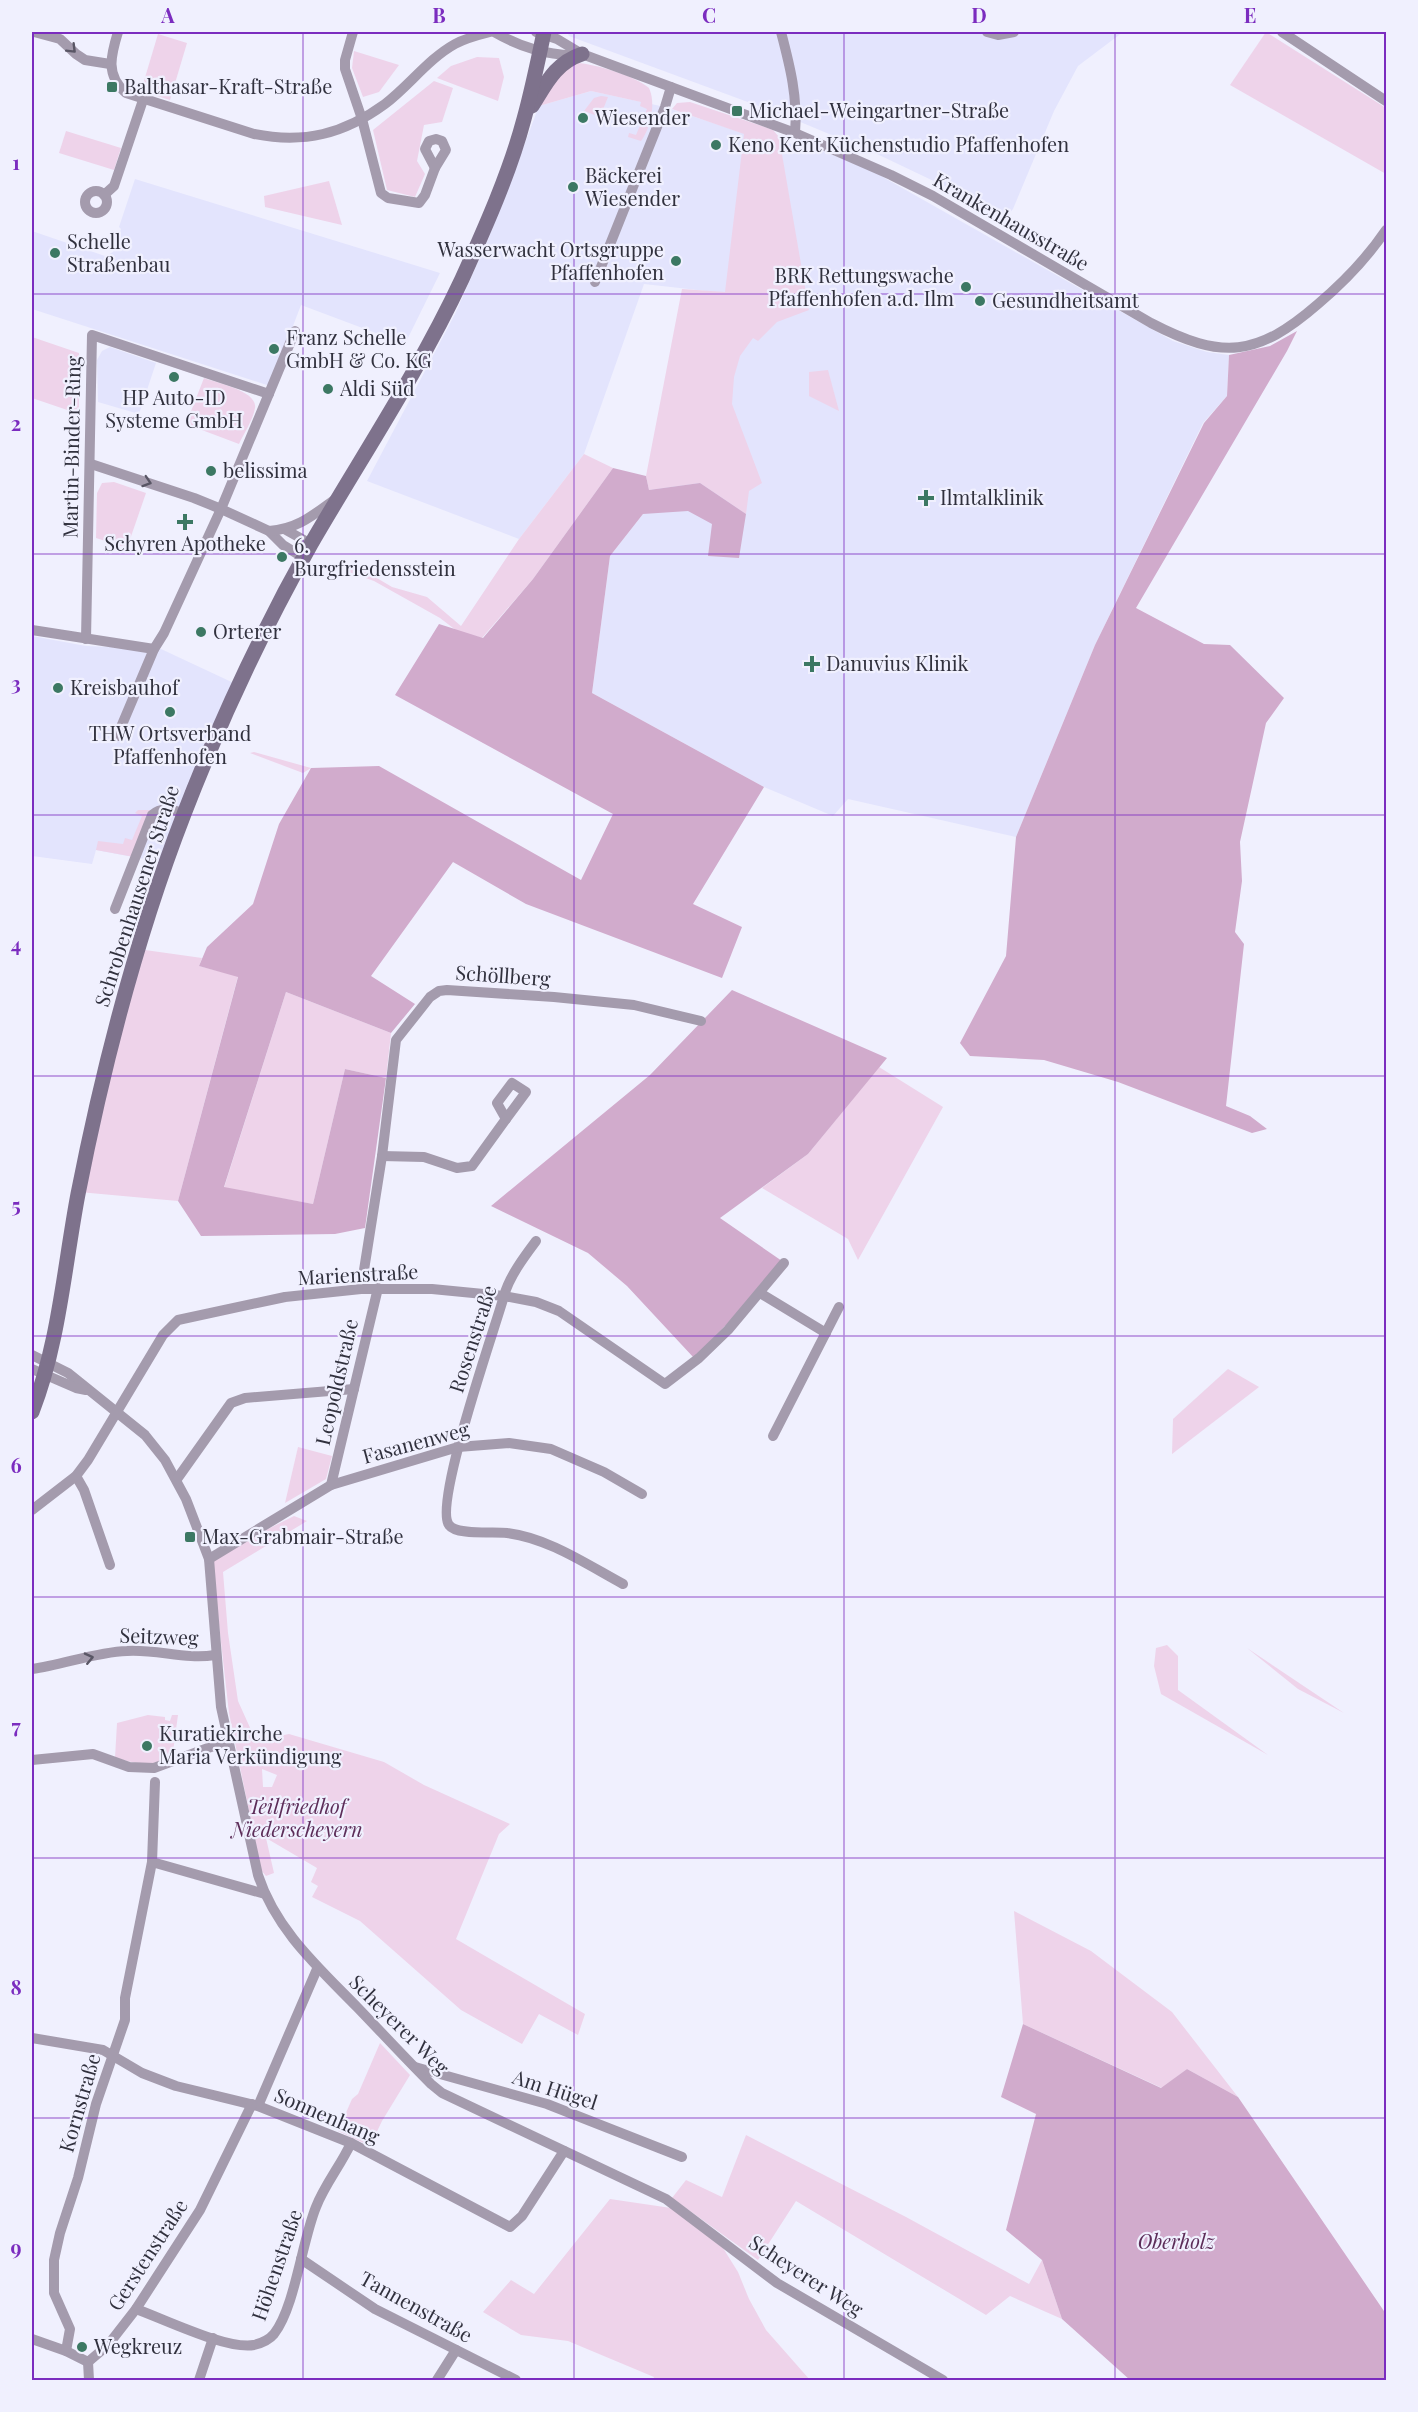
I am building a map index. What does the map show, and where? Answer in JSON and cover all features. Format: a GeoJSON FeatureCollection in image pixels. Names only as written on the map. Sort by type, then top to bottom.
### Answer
{"type":"FeatureCollection","features":[{"type":"Feature","properties":{"kind":"main road","name":"Schrobenhausener Straße"},"geometry":{"type":"LineString","coordinates":[[32,1412],[121,1009],[144,927],[184,813],[247,665],[308,551],[426,349],[462,280],[492,208],[524,119],[540,51],[541,32]]}},
{"type":"Feature","properties":{"kind":"main road"},"geometry":{"type":"LineString","coordinates":[[524,119],[550,76],[565,62],[582,54]]}},
{"type":"Feature","properties":{"kind":"street"},"geometry":{"type":"LineString","coordinates":[[34,32],[60,39],[85,60],[111,64]]}},
{"type":"Feature","properties":{"kind":"street"},"geometry":{"type":"LineString","coordinates":[[118,32],[111,64],[112,74],[120,87],[130,96],[275,138],[301,139],[328,134],[362,119],[386,103],[442,53],[467,38],[492,32]]}},
{"type":"Feature","properties":{"kind":"street"},"geometry":{"type":"LineString","coordinates":[[353,32],[345,64],[383,196],[419,203],[435,168]]}},
{"type":"Feature","properties":{"kind":"street","name":"Krankenhausstraße"},"geometry":{"type":"LineString","coordinates":[[492,32],[559,56],[582,54]]}},
{"type":"Feature","properties":{"kind":"street","name":"Krankenhausstraße"},"geometry":{"type":"LineString","coordinates":[[541,32],[582,54],[795,133],[891,175],[933,196],[1151,323],[1180,337],[1212,346],[1259,344],[1283,332],[1347,279],[1368,256],[1386,230]]}},
{"type":"Feature","properties":{"kind":"street"},"geometry":{"type":"LineString","coordinates":[[781,32],[795,89],[797,108],[795,133]]}},
{"type":"Feature","properties":{"kind":"street"},"geometry":{"type":"LineString","coordinates":[[987,32],[998,35],[1014,32]]}},
{"type":"Feature","properties":{"kind":"street"},"geometry":{"type":"LineString","coordinates":[[1282,32],[1386,101]]}},
{"type":"Feature","properties":{"kind":"street"},"geometry":{"type":"LineString","coordinates":[[595,282],[671,87]]}},
{"type":"Feature","properties":{"kind":"street"},"geometry":{"type":"LineString","coordinates":[[104,195],[114,186],[143,100]]}},
{"type":"Feature","properties":{"kind":"street"},"geometry":{"type":"LineString","coordinates":[[119,736],[154,649],[164,633],[221,509],[295,331]]}},
{"type":"Feature","properties":{"kind":"street","name":"Martin-Binder-Ring"},"geometry":{"type":"LineString","coordinates":[[86,639],[92,335],[269,394]]}},
{"type":"Feature","properties":{"kind":"street"},"geometry":{"type":"LineString","coordinates":[[91,464],[194,498],[268,531],[283,544],[308,551]]}},
{"type":"Feature","properties":{"kind":"street"},"geometry":{"type":"LineString","coordinates":[[268,531],[286,530],[309,519],[339,496]]}},
{"type":"Feature","properties":{"kind":"street"},"geometry":{"type":"LineString","coordinates":[[286,530],[308,551]]}},
{"type":"Feature","properties":{"kind":"street"},"geometry":{"type":"LineString","coordinates":[[32,630],[154,649]]}},
{"type":"Feature","properties":{"kind":"street"},"geometry":{"type":"LineString","coordinates":[[115,909],[152,815],[158,810],[165,809],[184,813]]}},
{"type":"Feature","properties":{"kind":"street","name":"Schöllberg"},"geometry":{"type":"LineString","coordinates":[[361,1289],[382,1156],[396,1040],[430,997],[439,991],[554,997],[651,1007],[700,1021]]}},
{"type":"Feature","properties":{"kind":"street"},"geometry":{"type":"LineString","coordinates":[[382,1156],[424,1157],[465,1169],[472,1166],[506,1119]]}},
{"type":"Feature","properties":{"kind":"street","name":"Rosenstraße"},"geometry":{"type":"LineString","coordinates":[[536,1241],[504,1296],[476,1384],[449,1496],[448,1524],[461,1531],[507,1533],[533,1539],[623,1584]]}},
{"type":"Feature","properties":{"kind":"street"},"geometry":{"type":"LineString","coordinates":[[784,1263],[760,1293],[826,1333]]}},
{"type":"Feature","properties":{"kind":"street","name":"Leopoldstraße"},"geometry":{"type":"LineString","coordinates":[[331,1485],[378,1288]]}},
{"type":"Feature","properties":{"kind":"street","name":"Marienstraße"},"geometry":{"type":"LineString","coordinates":[[32,1510],[76,1476],[118,1413],[163,1335],[178,1320],[285,1298],[361,1289],[432,1289],[504,1296],[536,1302],[560,1311],[665,1384],[699,1358],[728,1330],[760,1293]]}},
{"type":"Feature","properties":{"kind":"street"},"geometry":{"type":"LineString","coordinates":[[773,1436],[839,1307]]}},
{"type":"Feature","properties":{"kind":"street"},"geometry":{"type":"LineString","coordinates":[[32,1355],[42,1369],[87,1390],[145,1436],[177,1479],[209,1559],[215,1655],[227,1741],[154,1768],[129,1767],[93,1754],[32,1760]]}},
{"type":"Feature","properties":{"kind":"street"},"geometry":{"type":"LineString","coordinates":[[177,1479],[231,1403],[244,1398],[354,1389]]}},
{"type":"Feature","properties":{"kind":"street","name":"Fasanenweg"},"geometry":{"type":"LineString","coordinates":[[209,1559],[331,1485],[459,1447],[509,1443],[551,1449],[604,1472],[642,1494]]}},
{"type":"Feature","properties":{"kind":"street"},"geometry":{"type":"LineString","coordinates":[[76,1476],[82,1485],[110,1565]]}},
{"type":"Feature","properties":{"kind":"street","name":"Seitzweg"},"geometry":{"type":"LineString","coordinates":[[32,1670],[117,1651],[196,1657],[215,1655]]}},
{"type":"Feature","properties":{"kind":"street","name":"Scheyerer Weg"},"geometry":{"type":"LineString","coordinates":[[227,1741],[265,1894],[286,1930],[317,1969],[431,2084],[455,2101],[666,2199],[777,2283],[943,2380]]}},
{"type":"Feature","properties":{"kind":"street","name":"Kornstraße"},"geometry":{"type":"LineString","coordinates":[[66,2351],[70,2329],[54,2293],[54,2259],[78,2178],[96,2104],[125,2020],[125,1998],[152,1862],[155,1782]]}},
{"type":"Feature","properties":{"kind":"street"},"geometry":{"type":"LineString","coordinates":[[152,1862],[265,1894]]}},
{"type":"Feature","properties":{"kind":"street","name":"Gerstenstraße"},"geometry":{"type":"LineString","coordinates":[[88,2362],[108,2345],[136,2309],[200,2210],[255,2105],[317,1969]]}},
{"type":"Feature","properties":{"kind":"street","name":"Sonnenhang"},"geometry":{"type":"LineString","coordinates":[[32,2038],[94,2048],[112,2054],[142,2073],[167,2083],[255,2105],[351,2143],[510,2227],[522,2216],[564,2151]]}},
{"type":"Feature","properties":{"kind":"street","name":"Am Hügel"},"geometry":{"type":"LineString","coordinates":[[414,2066],[547,2104],[682,2157]]}},
{"type":"Feature","properties":{"kind":"street","name":"Höhenstraße"},"geometry":{"type":"LineString","coordinates":[[136,2309],[213,2338],[249,2346],[270,2338],[279,2325],[322,2193],[351,2143]]}},
{"type":"Feature","properties":{"kind":"street","name":"Tannenstraße"},"geometry":{"type":"LineString","coordinates":[[301,2259],[375,2309],[516,2380]]}},
{"type":"Feature","properties":{"kind":"street"},"geometry":{"type":"LineString","coordinates":[[199,2380],[213,2338]]}},
{"type":"Feature","properties":{"kind":"street"},"geometry":{"type":"LineString","coordinates":[[32,2339],[66,2351],[88,2362],[89,2380]]}},
{"type":"Feature","properties":{"kind":"street"},"geometry":{"type":"LineString","coordinates":[[436,2380],[456,2350]]}},
{"type":"Feature","properties":{"kind":"shaded area"},"geometry":{"type":"Polygon","coordinates":[[[567,32],[1123,32],[1078,66],[1054,111],[1013,209],[1007,216],[877,154],[786,116],[569,36],[567,32]]]}},
{"type":"Feature","properties":{"kind":"shaded area","name":"Ilmtalklinik"},"geometry":{"type":"Polygon","coordinates":[[[591,91],[665,107],[770,142],[810,145],[874,172],[1173,341],[1207,352],[1229,355],[1227,396],[1203,423],[1095,645],[1016,837],[848,799],[833,816],[764,787],[592,693],[610,556],[643,514],[724,293],[644,284],[584,454],[519,539],[367,481],[455,314],[489,237],[539,106],[591,91]]]}},
{"type":"Feature","properties":{"kind":"shaded area"},"geometry":{"type":"Polygon","coordinates":[[[135,179],[440,273],[405,344],[301,305],[270,386],[32,309],[32,231],[105,256],[113,252],[135,179]]]}},
{"type":"Feature","properties":{"kind":"shaded area"},"geometry":{"type":"Polygon","coordinates":[[[110,347],[156,363],[139,414],[98,402],[97,360],[102,351],[110,347]]]}},
{"type":"Feature","properties":{"kind":"shaded area"},"geometry":{"type":"Polygon","coordinates":[[[32,636],[86,646],[161,649],[238,685],[166,863],[96,850],[92,864],[32,856],[32,636]]]}},
{"type":"Feature","properties":{"kind":"green space"},"geometry":{"type":"Polygon","coordinates":[[[1266,32],[1386,108],[1386,174],[1230,85],[1266,32]]]}},
{"type":"Feature","properties":{"kind":"green space"},"geometry":{"type":"Polygon","coordinates":[[[158,34],[187,43],[170,100],[141,91],[158,34]]]}},
{"type":"Feature","properties":{"kind":"green space"},"geometry":{"type":"Polygon","coordinates":[[[354,51],[399,65],[379,92],[363,97],[352,68],[354,51]]]}},
{"type":"Feature","properties":{"kind":"green space"},"geometry":{"type":"Polygon","coordinates":[[[477,57],[499,58],[504,77],[498,101],[437,78],[451,66],[477,57]]]}},
{"type":"Feature","properties":{"kind":"green space"},"geometry":{"type":"Polygon","coordinates":[[[577,63],[615,71],[649,88],[652,101],[651,115],[645,136],[641,141],[628,137],[629,133],[636,135],[647,109],[640,106],[641,102],[591,91],[539,106],[558,73],[577,63]]]}},
{"type":"Feature","properties":{"kind":"green space"},"geometry":{"type":"Polygon","coordinates":[[[434,81],[453,88],[442,122],[424,125],[417,161],[425,174],[415,197],[387,190],[373,130],[434,81]]]}},
{"type":"Feature","properties":{"kind":"green space"},"geometry":{"type":"Polygon","coordinates":[[[608,97],[600,117],[584,111],[594,98],[608,97]]]}},
{"type":"Feature","properties":{"kind":"green space"},"geometry":{"type":"Polygon","coordinates":[[[690,102],[773,130],[779,137],[809,310],[777,322],[758,341],[753,338],[740,356],[734,377],[732,404],[762,483],[749,491],[746,514],[700,483],[649,490],[646,476],[682,289],[725,292],[744,134],[672,109],[677,103],[690,102]]]}},
{"type":"Feature","properties":{"kind":"green space"},"geometry":{"type":"Polygon","coordinates":[[[66,131],[121,148],[114,170],[59,153],[66,131]]]}},
{"type":"Feature","properties":{"kind":"green space"},"geometry":{"type":"Polygon","coordinates":[[[329,181],[342,225],[265,207],[264,196],[329,181]]]}},
{"type":"Feature","properties":{"kind":"green space"},"geometry":{"type":"Polygon","coordinates":[[[1297,331],[1136,608],[1204,644],[1230,645],[1284,698],[1266,723],[1240,842],[1242,881],[1235,932],[1244,944],[1226,1106],[1250,1116],[1267,1129],[1252,1133],[1118,1082],[1044,1060],[970,1056],[960,1043],[1006,956],[1016,837],[1095,645],[1204,423],[1227,396],[1229,355],[1270,346],[1297,331]]]}},
{"type":"Feature","properties":{"kind":"green space"},"geometry":{"type":"Polygon","coordinates":[[[32,337],[79,353],[79,414],[32,398],[32,337]]]}},
{"type":"Feature","properties":{"kind":"green space"},"geometry":{"type":"Polygon","coordinates":[[[828,370],[839,411],[809,396],[809,372],[828,370]]]}},
{"type":"Feature","properties":{"kind":"green space"},"geometry":{"type":"Polygon","coordinates":[[[204,378],[244,392],[254,402],[252,417],[239,444],[186,424],[204,378]]]}},
{"type":"Feature","properties":{"kind":"green space"},"geometry":{"type":"Polygon","coordinates":[[[584,454],[613,468],[533,579],[482,638],[457,631],[440,618],[374,581],[343,570],[360,568],[392,587],[427,597],[461,626],[519,539],[584,454]]]}},
{"type":"Feature","properties":{"kind":"green space"},"geometry":{"type":"Polygon","coordinates":[[[613,468],[646,476],[649,490],[700,483],[746,514],[739,558],[708,556],[712,524],[688,511],[643,514],[610,556],[592,693],[764,787],[693,904],[742,927],[722,978],[526,904],[453,862],[371,976],[415,1004],[391,1033],[286,992],[224,1187],[313,1204],[345,1069],[386,1078],[365,1228],[335,1234],[201,1236],[178,1201],[238,977],[199,966],[207,947],[253,904],[279,824],[311,768],[379,766],[581,880],[613,814],[395,695],[439,624],[483,638],[533,579],[613,468]]]}},
{"type":"Feature","properties":{"kind":"green space"},"geometry":{"type":"Polygon","coordinates":[[[114,482],[146,493],[127,548],[96,538],[97,493],[102,483],[114,482]]]}},
{"type":"Feature","properties":{"kind":"green space"},"geometry":{"type":"Polygon","coordinates":[[[254,752],[311,768],[303,773],[250,753],[254,752]]]}},
{"type":"Feature","properties":{"kind":"green space"},"geometry":{"type":"Polygon","coordinates":[[[138,810],[151,810],[134,857],[96,850],[98,841],[123,844],[125,838],[132,840],[142,816],[135,813],[138,810]]]}},
{"type":"Feature","properties":{"kind":"green space"},"geometry":{"type":"Polygon","coordinates":[[[138,949],[202,958],[199,966],[238,976],[178,1201],[79,1192],[138,949]]]}},
{"type":"Feature","properties":{"kind":"green space"},"geometry":{"type":"Polygon","coordinates":[[[732,990],[887,1058],[808,1154],[720,1218],[782,1261],[760,1290],[694,1358],[627,1286],[588,1253],[491,1206],[650,1075],[732,990]]]}},
{"type":"Feature","properties":{"kind":"green space"},"geometry":{"type":"Polygon","coordinates":[[[286,992],[391,1033],[386,1078],[345,1069],[313,1204],[224,1188],[286,992]]]}},
{"type":"Feature","properties":{"kind":"green space"},"geometry":{"type":"Polygon","coordinates":[[[879,1067],[943,1107],[858,1260],[848,1239],[762,1188],[808,1154],[879,1067]]]}},
{"type":"Feature","properties":{"kind":"green space"},"geometry":{"type":"Polygon","coordinates":[[[1228,1369],[1259,1387],[1172,1454],[1173,1419],[1228,1369]]]}},
{"type":"Feature","properties":{"kind":"green space"},"geometry":{"type":"Polygon","coordinates":[[[298,1447],[332,1456],[326,1479],[285,1503],[298,1447]]]}},
{"type":"Feature","properties":{"kind":"green space","name":"Teilfriedhof Niederscheyern"},"geometry":{"type":"Polygon","coordinates":[[[294,1516],[307,1521],[223,1572],[228,1633],[238,1701],[256,1741],[289,1734],[384,1762],[424,1785],[510,1824],[499,1834],[456,1939],[585,2014],[578,2035],[539,2014],[522,2044],[461,2010],[360,1921],[312,1897],[318,1886],[311,1882],[317,1868],[266,1838],[274,1873],[266,1876],[261,1870],[229,1713],[212,1562],[238,1544],[294,1516]],[[262,1769],[263,1787],[272,1787],[277,1775],[262,1769]]]}},
{"type":"Feature","properties":{"kind":"green space"},"geometry":{"type":"Polygon","coordinates":[[[1167,1645],[1178,1656],[1178,1690],[1268,1755],[1161,1694],[1154,1666],[1156,1648],[1167,1645]]]}},
{"type":"Feature","properties":{"kind":"green space"},"geometry":{"type":"Polygon","coordinates":[[[1247,1648],[1344,1713],[1298,1689],[1247,1648]]]}},
{"type":"Feature","properties":{"kind":"green space"},"geometry":{"type":"Polygon","coordinates":[[[148,1715],[165,1717],[165,1720],[170,1721],[172,1715],[178,1715],[172,1759],[157,1763],[144,1763],[115,1758],[117,1723],[148,1715]]]}},
{"type":"Feature","properties":{"kind":"green space"},"geometry":{"type":"Polygon","coordinates":[[[1014,1911],[1091,1951],[1172,2012],[1238,2097],[1187,2069],[1162,2088],[1023,2024],[1014,1911]]]}},
{"type":"Feature","properties":{"kind":"green space","name":"Oberholz"},"geometry":{"type":"Polygon","coordinates":[[[1023,2024],[1161,2088],[1187,2069],[1238,2097],[1386,2314],[1386,2380],[1130,2380],[1062,2319],[1042,2260],[1006,2230],[1036,2114],[1001,2097],[1023,2024]]]}},
{"type":"Feature","properties":{"kind":"green space"},"geometry":{"type":"Polygon","coordinates":[[[380,2043],[410,2075],[382,2121],[370,2146],[338,2131],[352,2099],[358,2094],[380,2043]]]}},
{"type":"Feature","properties":{"kind":"green space"},"geometry":{"type":"Polygon","coordinates":[[[746,2135],[906,2217],[1029,2284],[1042,2260],[1062,2319],[1010,2296],[986,2315],[796,2201],[758,2260],[672,2198],[686,2180],[722,2197],[746,2135]]]}},
{"type":"Feature","properties":{"kind":"green space"},"geometry":{"type":"Polygon","coordinates":[[[610,2199],[671,2208],[723,2248],[738,2272],[749,2299],[766,2330],[810,2380],[653,2380],[654,2377],[568,2341],[521,2335],[483,2312],[511,2280],[534,2294],[610,2199]]]}},
{"type":"Feature","properties":{"kind":"place","name":"Balthasar-Kraft-Straße"},"geometry":{"type":"Point","coordinates":[112,87]}},
{"type":"Feature","properties":{"kind":"place","name":"Michael-Weingartner-Straße"},"geometry":{"type":"Point","coordinates":[737,111]}},
{"type":"Feature","properties":{"kind":"place","name":"Wiesender"},"geometry":{"type":"Point","coordinates":[583,118]}},
{"type":"Feature","properties":{"kind":"place","name":"Keno Kent Küchenstudio Pfaffenhofen"},"geometry":{"type":"Point","coordinates":[716,145]}},
{"type":"Feature","properties":{"kind":"place","name":"Bäckerei Wiesender"},"geometry":{"type":"Point","coordinates":[573,187]}},
{"type":"Feature","properties":{"kind":"place","name":"Schelle Straßenbau"},"geometry":{"type":"Point","coordinates":[55,253]}},
{"type":"Feature","properties":{"kind":"place","name":"Wasserwacht Ortsgruppe Pfaffenhofen"},"geometry":{"type":"Point","coordinates":[676,261]}},
{"type":"Feature","properties":{"kind":"place","name":"BRK Rettungswache Pfaffenhofen a.d. Ilm"},"geometry":{"type":"Point","coordinates":[966,287]}},
{"type":"Feature","properties":{"kind":"place","name":"Gesundheitsamt"},"geometry":{"type":"Point","coordinates":[980,301]}},
{"type":"Feature","properties":{"kind":"place","name":"Franz Schelle GmbH & Co. KG"},"geometry":{"type":"Point","coordinates":[274,349]}},
{"type":"Feature","properties":{"kind":"place","name":"HP Auto-ID Systeme GmbH"},"geometry":{"type":"Point","coordinates":[174,377]}},
{"type":"Feature","properties":{"kind":"place","name":"Aldi Süd"},"geometry":{"type":"Point","coordinates":[328,389]}},
{"type":"Feature","properties":{"kind":"place","name":"belissima"},"geometry":{"type":"Point","coordinates":[211,471]}},
{"type":"Feature","properties":{"kind":"place","name":"Ilmtalklinik"},"geometry":{"type":"Point","coordinates":[926,498]}},
{"type":"Feature","properties":{"kind":"place","name":"Schyren Apotheke"},"geometry":{"type":"Point","coordinates":[185,522]}},
{"type":"Feature","properties":{"kind":"place","name":"6. Burgfriedensstein"},"geometry":{"type":"Point","coordinates":[282,557]}},
{"type":"Feature","properties":{"kind":"place","name":"Orterer"},"geometry":{"type":"Point","coordinates":[201,632]}},
{"type":"Feature","properties":{"kind":"place","name":"Danuvius Klinik"},"geometry":{"type":"Point","coordinates":[812,664]}},
{"type":"Feature","properties":{"kind":"place","name":"Kreisbauhof"},"geometry":{"type":"Point","coordinates":[58,688]}},
{"type":"Feature","properties":{"kind":"place","name":"THW Ortsverband Pfaffenhofen"},"geometry":{"type":"Point","coordinates":[170,712]}},
{"type":"Feature","properties":{"kind":"place","name":"Max-Grabmair-Straße"},"geometry":{"type":"Point","coordinates":[190,1537]}},
{"type":"Feature","properties":{"kind":"place","name":"Kuratiekirche Maria Verkündigung"},"geometry":{"type":"Point","coordinates":[147,1746]}},
{"type":"Feature","properties":{"kind":"place","name":"Wegkreuz"},"geometry":{"type":"Point","coordinates":[82,2347]}}]}
